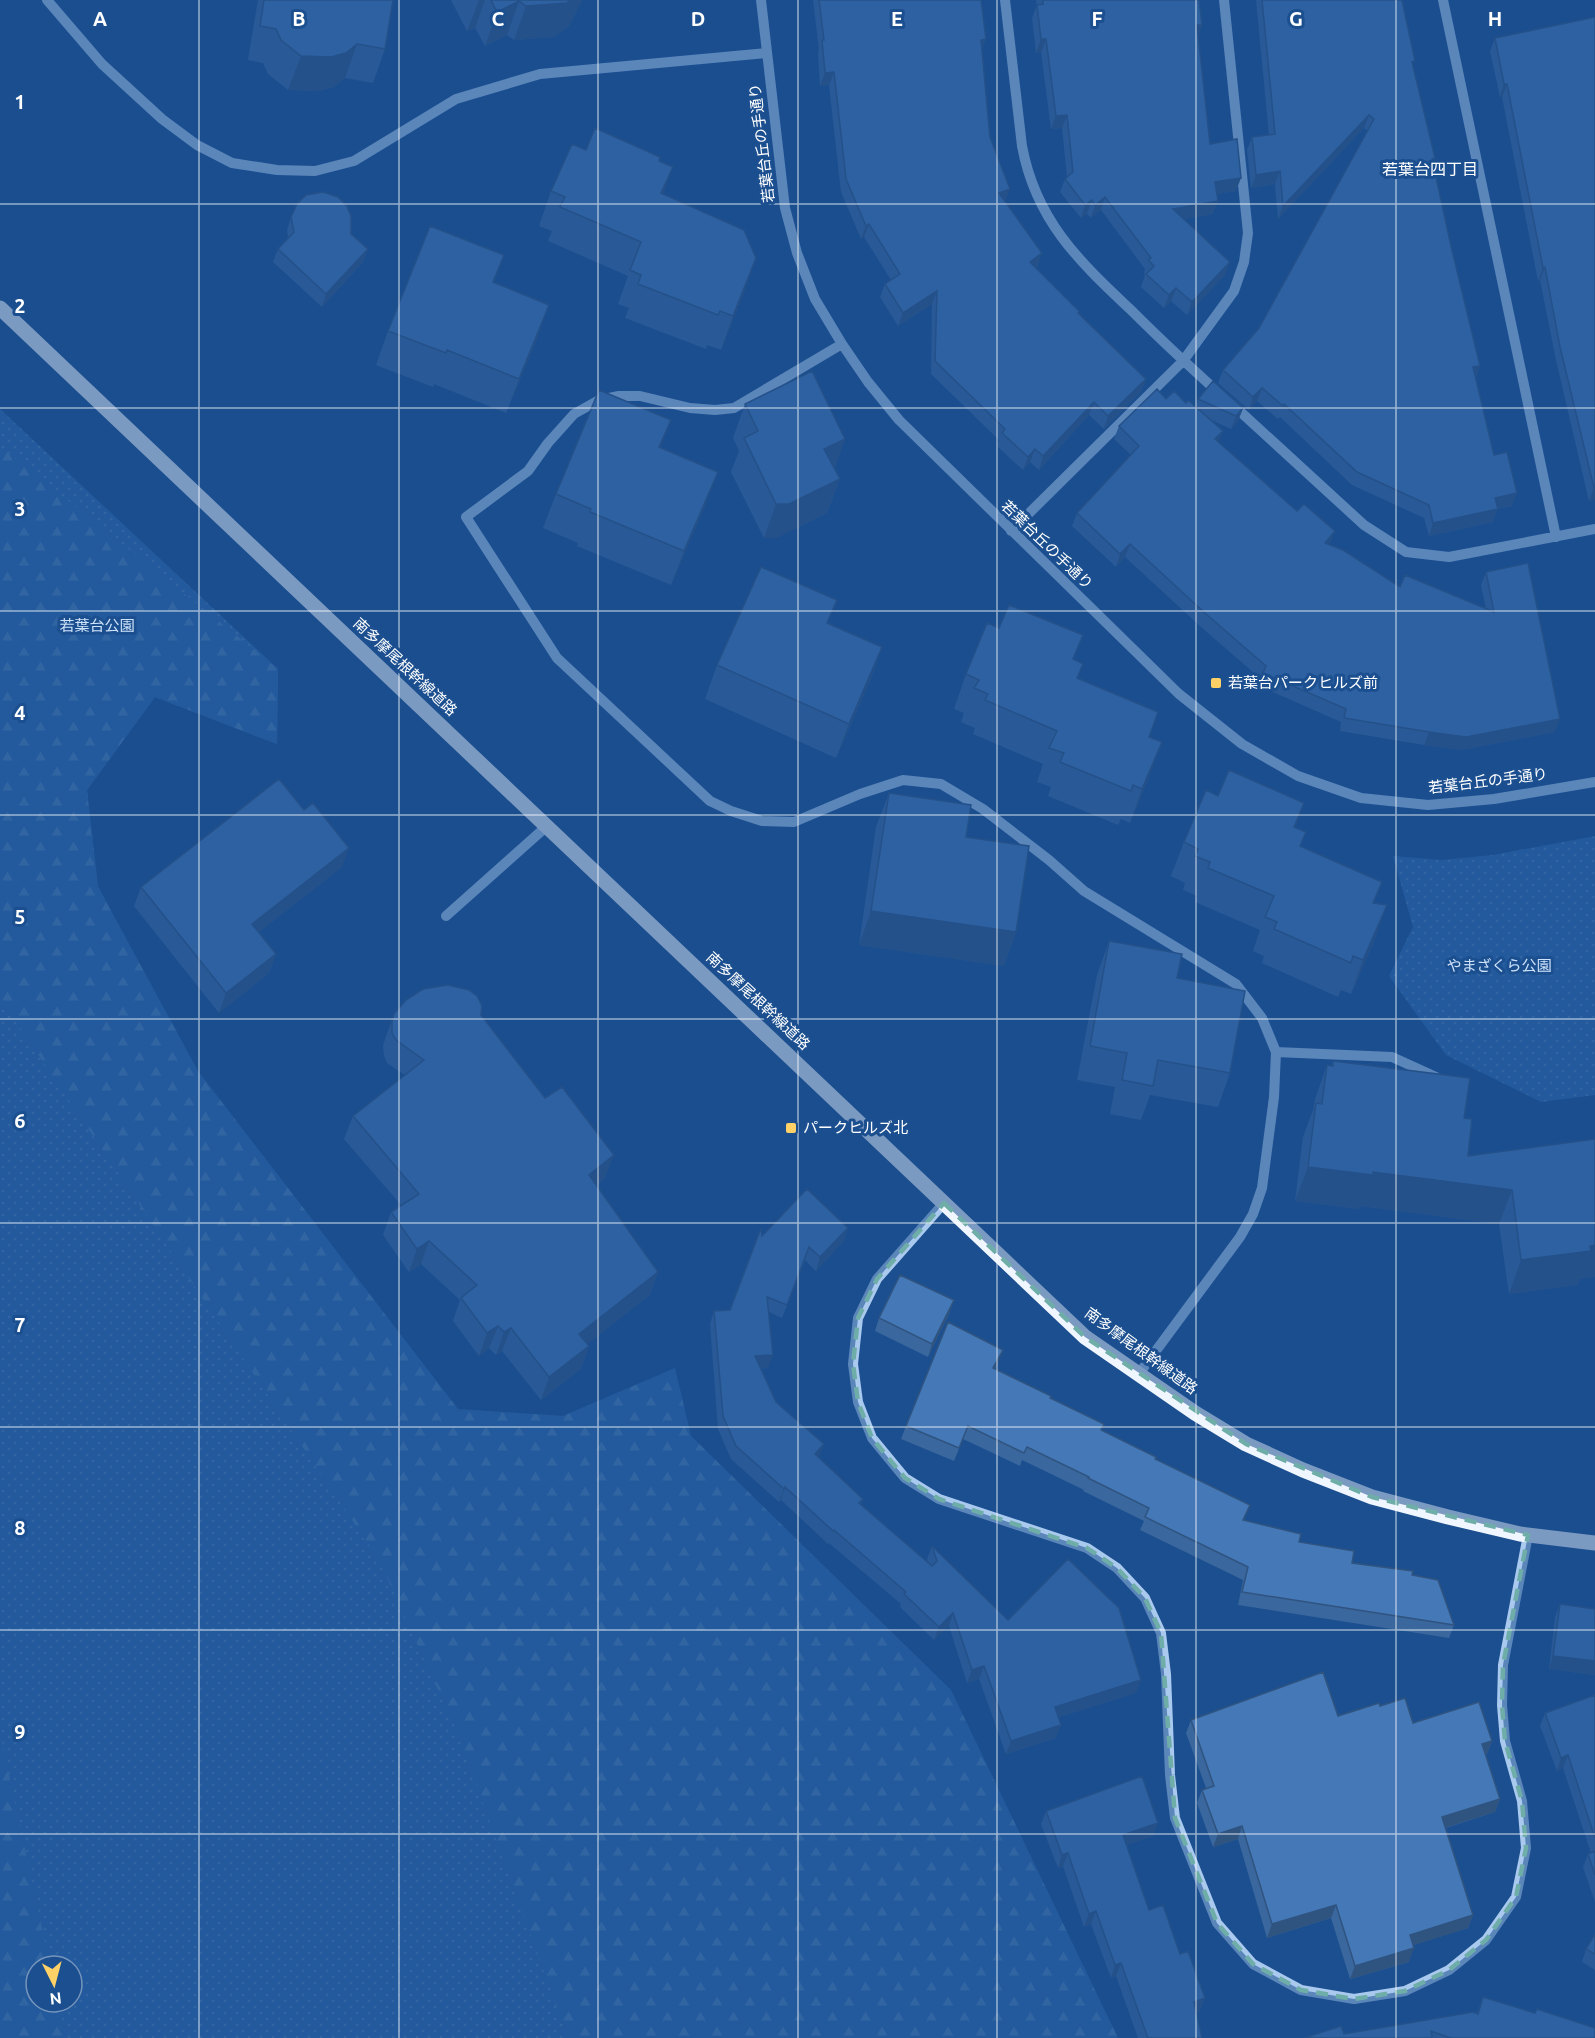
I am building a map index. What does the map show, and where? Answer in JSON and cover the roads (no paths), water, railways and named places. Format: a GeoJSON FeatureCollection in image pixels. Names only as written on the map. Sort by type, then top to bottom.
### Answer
{"type":"FeatureCollection","features":[{"type":"Feature","properties":{"kind":"main road","name":"南多摩尾根幹線道路"},"geometry":{"type":"LineString","coordinates":[[0,308],[1086,1337],[1195,1413],[1246,1444],[1303,1470],[1372,1497],[1448,1517],[1528,1535],[1595,1543]]}},
{"type":"Feature","properties":{"kind":"street"},"geometry":{"type":"LineString","coordinates":[[47,0],[102,64],[162,119],[197,145],[232,163],[277,170],[315,171],[354,161],[456,99],[540,74],[767,53]]}},
{"type":"Feature","properties":{"kind":"street","name":"若葉台丘の手通り"},"geometry":{"type":"LineString","coordinates":[[761,0],[785,208],[797,253],[815,298],[842,344],[868,382],[899,420],[1179,694],[1242,744],[1298,776],[1361,798],[1428,805],[1494,799],[1595,782]]}},
{"type":"Feature","properties":{"kind":"street"},"geometry":{"type":"LineString","coordinates":[[1005,0],[1026,167],[1042,207],[1058,234],[1080,261],[1183,361],[1364,525],[1406,552],[1449,557],[1595,529]]}},
{"type":"Feature","properties":{"kind":"street"},"geometry":{"type":"LineString","coordinates":[[1011,531],[1183,361],[1234,291],[1244,262],[1248,234],[1224,0]]}},
{"type":"Feature","properties":{"kind":"street"},"geometry":{"type":"LineString","coordinates":[[1443,0],[1556,537]]}},
{"type":"Feature","properties":{"kind":"street"},"geometry":{"type":"LineString","coordinates":[[842,344],[734,408],[715,410],[690,408],[640,396],[619,396],[599,400],[574,414],[548,443],[528,471],[466,517],[557,658],[710,801],[762,821],[794,822],[860,794],[903,780],[941,784],[983,809],[1049,860],[1084,891],[1236,984],[1262,1018],[1276,1052],[1274,1097],[1262,1188],[1253,1214],[1240,1237],[1138,1375]]}},
{"type":"Feature","properties":{"kind":"street"},"geometry":{"type":"LineString","coordinates":[[446,916],[546,826]]}},
{"type":"Feature","properties":{"kind":"street"},"geometry":{"type":"LineString","coordinates":[[1276,1052],[1392,1057],[1438,1078]]}},
{"type":"Feature","properties":{"kind":"street"},"geometry":{"type":"LineString","coordinates":[[944,1203],[877,1279],[858,1318],[853,1364],[858,1402],[872,1438],[905,1478],[939,1499],[1087,1548],[1117,1568],[1145,1598],[1161,1633],[1166,1674],[1170,1775],[1175,1818],[1217,1923],[1253,1964],[1301,1990],[1354,1999],[1405,1991],[1449,1970],[1486,1940],[1516,1897],[1526,1848],[1522,1801],[1505,1741],[1502,1705],[1503,1665],[1528,1535]]}},
{"type":"Feature","properties":{"kind":"place","name":"若葉台パークヒルズ前"},"geometry":{"type":"Point","coordinates":[1216,683]}},
{"type":"Feature","properties":{"kind":"place","name":"パークヒルズ北"},"geometry":{"type":"Point","coordinates":[791,1128]}},
{"type":"Feature","properties":{"kind":"district","name":"若葉台四丁目"},"geometry":{"type":"Point","coordinates":[1430,169]}},
{"type":"Feature","properties":{"kind":"park label","name":"若葉台公園"},"geometry":{"type":"Point","coordinates":[97,626]}},
{"type":"Feature","properties":{"kind":"park label","name":"やまざくら公園"},"geometry":{"type":"Point","coordinates":[1499,966]}}]}
